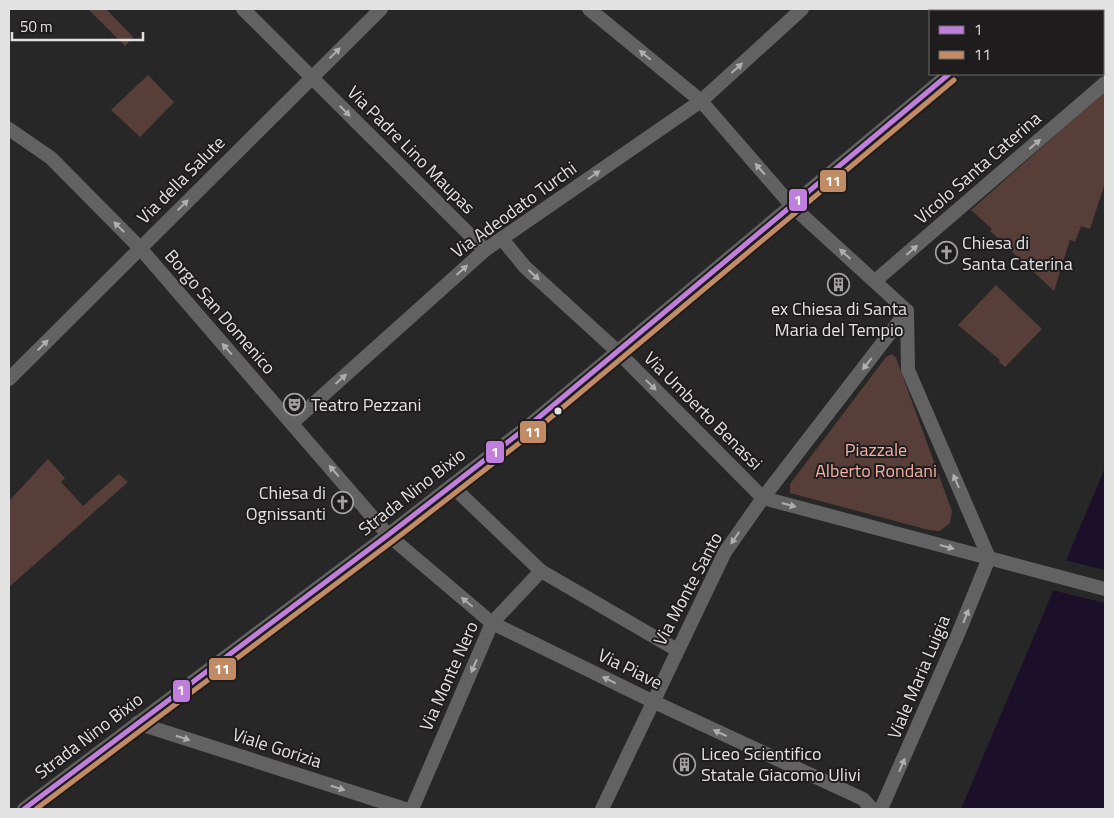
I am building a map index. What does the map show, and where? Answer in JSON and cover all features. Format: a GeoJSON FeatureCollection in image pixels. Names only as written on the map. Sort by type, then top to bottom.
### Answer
{"type":"FeatureCollection","features":[{"type":"Feature","properties":{"kind":"street","name":"Via Padre Lino Maupas"},"geometry":{"type":"LineString","coordinates":[[243,9],[485,250]]}},
{"type":"Feature","properties":{"kind":"street","name":"Via della Salute"},"geometry":{"type":"LineString","coordinates":[[9,379],[381,9]]}},
{"type":"Feature","properties":{"kind":"street"},"geometry":{"type":"LineString","coordinates":[[589,9],[701,101],[792,206],[907,311],[908,370],[989,558]]}},
{"type":"Feature","properties":{"kind":"street","name":"Via Adeodato Turchi"},"geometry":{"type":"LineString","coordinates":[[292,423],[485,250],[701,101],[802,9]]}},
{"type":"Feature","properties":{"kind":"street","name":"Strada Nino Bixio"},"geometry":{"type":"LineString","coordinates":[[24,809],[388,535],[526,428],[949,75]]}},
{"type":"Feature","properties":{"kind":"street","name":"Vicolo Santa Caterina"},"geometry":{"type":"LineString","coordinates":[[875,281],[1105,83]]}},
{"type":"Feature","properties":{"kind":"street","name":"Borgo San Domenico"},"geometry":{"type":"LineString","coordinates":[[9,129],[51,158],[140,248],[388,535]]}},
{"type":"Feature","properties":{"kind":"street"},"geometry":{"type":"LineString","coordinates":[[502,239],[525,267],[617,351]]}},
{"type":"Feature","properties":{"kind":"street"},"geometry":{"type":"LineString","coordinates":[[907,311],[763,498],[1105,589]]}},
{"type":"Feature","properties":{"kind":"street","name":"Via Umberto Benassi"},"geometry":{"type":"LineString","coordinates":[[617,351],[763,498]]}},
{"type":"Feature","properties":{"kind":"street"},"geometry":{"type":"LineString","coordinates":[[452,486],[541,571],[677,650]]}},
{"type":"Feature","properties":{"kind":"street","name":"Via Monte Santo"},"geometry":{"type":"LineString","coordinates":[[602,809],[677,650],[726,552],[763,498]]}},
{"type":"Feature","properties":{"kind":"street","name":"Via Piave"},"geometry":{"type":"LineString","coordinates":[[388,535],[492,623],[652,702],[863,799],[872,809]]}},
{"type":"Feature","properties":{"kind":"street","name":"Viale Maria Luigia"},"geometry":{"type":"LineString","coordinates":[[881,809],[958,634],[989,558]]}},
{"type":"Feature","properties":{"kind":"street","name":"Via Monte Nero"},"geometry":{"type":"LineString","coordinates":[[412,809],[492,623],[541,571]]}},
{"type":"Feature","properties":{"kind":"street","name":"Viale Gorizia"},"geometry":{"type":"LineString","coordinates":[[137,723],[405,809]]}},
{"type":"Feature","properties":{"kind":"green space"},"geometry":{"type":"Polygon","coordinates":[[[88,9],[106,9],[133,37],[125,46],[88,9]]]}},
{"type":"Feature","properties":{"kind":"green space"},"geometry":{"type":"Polygon","coordinates":[[[148,75],[174,102],[140,137],[111,110],[148,75]]]}},
{"type":"Feature","properties":{"kind":"green space"},"geometry":{"type":"Polygon","coordinates":[[[1105,91],[1105,183],[1090,229],[1081,226],[1075,242],[1070,240],[1054,291],[990,231],[992,229],[971,210],[1105,91]]]}},
{"type":"Feature","properties":{"kind":"green space"},"geometry":{"type":"Polygon","coordinates":[[[996,285],[1042,329],[1005,367],[999,362],[1000,360],[958,325],[996,285]]]}},
{"type":"Feature","properties":{"kind":"green space","name":"Piazzale Alberto Rondani"},"geometry":{"type":"Polygon","coordinates":[[[892,354],[896,358],[952,511],[950,523],[940,531],[929,530],[790,493],[790,484],[886,357],[892,354]]]}},
{"type":"Feature","properties":{"kind":"green space"},"geometry":{"type":"Polygon","coordinates":[[[48,459],[65,478],[61,482],[83,506],[119,474],[128,482],[9,587],[9,501],[48,459]]]}},
{"type":"Feature","properties":{"kind":"shaded area"},"geometry":{"type":"Polygon","coordinates":[[[1105,468],[1105,809],[961,809],[1105,468]]]}},
{"type":"Feature","properties":{"kind":"pier"},"geometry":{"type":"Polygon","coordinates":[[[1064,560],[1105,570],[1105,603],[1052,590],[1064,560]]]}},
{"type":"Feature","properties":{"kind":"transit line","name":"1"},"geometry":{"type":"LineString","coordinates":[[24,809],[388,535],[526,428],[948,75]]}},
{"type":"Feature","properties":{"kind":"transit line","name":"11"},"geometry":{"type":"LineString","coordinates":[[36,809],[393,541],[531,434],[954,80]]}},
{"type":"Feature","properties":{"kind":"place","name":"Chiesa di Santa Caterina"},"geometry":{"type":"Point","coordinates":[946,253]}},
{"type":"Feature","properties":{"kind":"place","name":"ex Chiesa di Santa Maria del Tempio"},"geometry":{"type":"Point","coordinates":[839,284]}},
{"type":"Feature","properties":{"kind":"place","name":"Teatro Pezzani"},"geometry":{"type":"Point","coordinates":[295,405]}},
{"type":"Feature","properties":{"kind":"place","name":"Chiesa di Ognissanti"},"geometry":{"type":"Point","coordinates":[342,503]}},
{"type":"Feature","properties":{"kind":"place","name":"Liceo Scientifico Statale Giacomo Ulivi"},"geometry":{"type":"Point","coordinates":[685,764]}}]}
